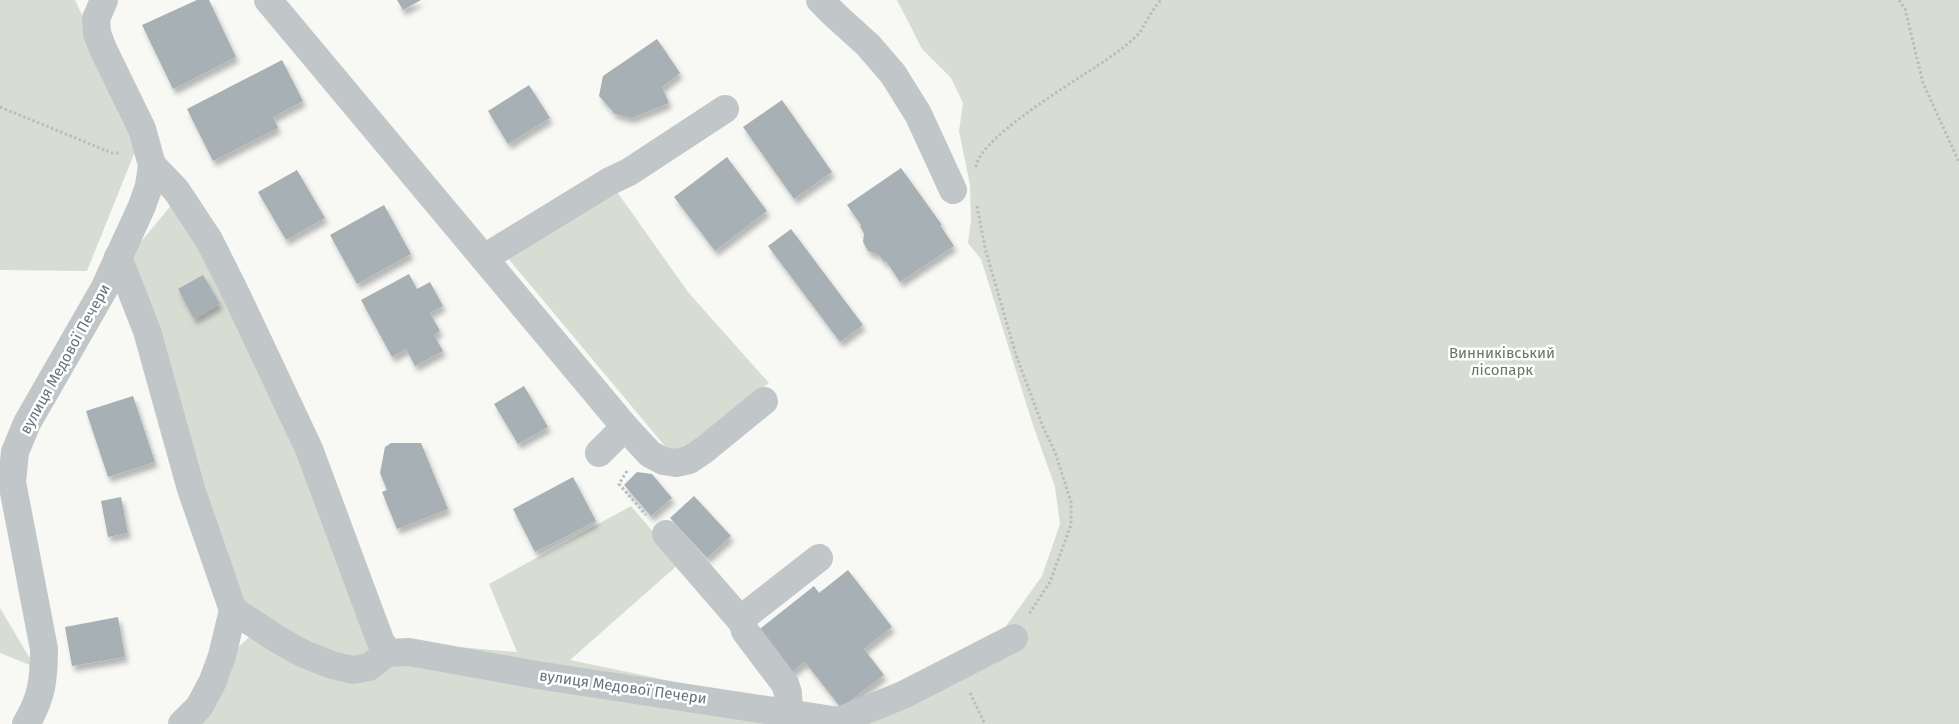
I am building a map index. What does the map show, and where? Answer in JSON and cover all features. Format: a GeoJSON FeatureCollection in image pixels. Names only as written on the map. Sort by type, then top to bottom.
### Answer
{"type":"FeatureCollection","features":[{"type":"Feature","properties":{"kind":"street","name":"вулиця Медової Печери"},"geometry":{"type":"LineString","coordinates":[[26,724],[37,706],[44,675],[44,649],[12,482],[15,452],[27,423],[104,289],[142,206],[149,186],[151,159],[142,129],[97,33],[96,19],[104,0]]}},
{"type":"Feature","properties":{"kind":"street"},"geometry":{"type":"LineString","coordinates":[[268,0],[544,328],[625,428],[650,454],[663,461],[676,463],[689,460],[764,401]]}},
{"type":"Feature","properties":{"kind":"street"},"geometry":{"type":"LineString","coordinates":[[820,0],[868,45],[892,74],[918,114],[964,195]]}},
{"type":"Feature","properties":{"kind":"street"},"geometry":{"type":"LineString","coordinates":[[484,258],[610,180],[629,172],[725,109]]}},
{"type":"Feature","properties":{"kind":"street"},"geometry":{"type":"LineString","coordinates":[[151,159],[176,190],[209,240],[236,294],[309,449],[380,640],[387,654],[369,668],[353,670],[332,665],[304,654],[233,610],[222,656],[212,683],[199,708],[182,724]]}},
{"type":"Feature","properties":{"kind":"street","name":"вулиця Медової Печери"},"geometry":{"type":"LineString","coordinates":[[118,257],[147,331],[191,489],[233,610]]}},
{"type":"Feature","properties":{"kind":"street"},"geometry":{"type":"LineString","coordinates":[[599,453],[625,428]]}},
{"type":"Feature","properties":{"kind":"street"},"geometry":{"type":"LineString","coordinates":[[666,534],[743,623],[745,631],[785,684],[788,693],[789,713]]}},
{"type":"Feature","properties":{"kind":"street"},"geometry":{"type":"LineString","coordinates":[[743,623],[746,615],[819,558]]}},
{"type":"Feature","properties":{"kind":"street","name":"вулиця Медової Печери"},"geometry":{"type":"LineString","coordinates":[[387,654],[409,652],[537,675],[839,721],[903,695],[1014,638]]}},
{"type":"Feature","properties":{"kind":"path"},"geometry":{"type":"LineString","coordinates":[[976,169],[977,161],[993,141],[1046,99],[1104,62],[1139,34],[1151,11],[1161,0]]}},
{"type":"Feature","properties":{"kind":"path"},"geometry":{"type":"LineString","coordinates":[[1899,0],[1905,9],[1923,83],[1959,162]]}},
{"type":"Feature","properties":{"kind":"path"},"geometry":{"type":"LineString","coordinates":[[0,107],[112,153],[151,159]]}},
{"type":"Feature","properties":{"kind":"path"},"geometry":{"type":"LineString","coordinates":[[964,195],[985,248],[1016,355],[1043,427],[1055,452],[1071,502],[1071,525],[1050,582],[1014,638]]}},
{"type":"Feature","properties":{"kind":"path"},"geometry":{"type":"LineString","coordinates":[[631,466],[619,484],[648,518],[666,534]]}},
{"type":"Feature","properties":{"kind":"green space"},"geometry":{"type":"Polygon","coordinates":[[[0,0],[75,0],[140,139],[87,271],[0,270],[0,0]]]}},
{"type":"Feature","properties":{"kind":"green space","name":"Винниківський лісопарк"},"geometry":{"type":"Polygon","coordinates":[[[897,0],[1959,0],[1959,724],[176,724],[204,680],[267,620],[237,601],[130,255],[173,203],[201,236],[391,633],[399,642],[517,652],[489,584],[631,506],[680,563],[570,660],[753,698],[836,713],[1001,633],[1042,576],[1060,524],[1055,487],[1032,422],[981,259],[968,243],[971,220],[970,185],[959,131],[963,103],[951,78],[922,49],[897,0]]]}},
{"type":"Feature","properties":{"kind":"green space"},"geometry":{"type":"Polygon","coordinates":[[[615,189],[688,292],[769,383],[674,457],[507,257],[615,189]]]}},
{"type":"Feature","properties":{"kind":"green space"},"geometry":{"type":"Polygon","coordinates":[[[0,608],[35,667],[0,653],[0,608]]]}},
{"type":"Feature","properties":{"kind":"building"},"geometry":{"type":"Polygon","coordinates":[[[197,0],[209,0],[236,57],[173,89],[142,25],[197,0]]]}},
{"type":"Feature","properties":{"kind":"building"},"geometry":{"type":"Polygon","coordinates":[[[397,0],[421,0],[403,10],[397,0]]]}},
{"type":"Feature","properties":{"kind":"building"},"geometry":{"type":"Polygon","coordinates":[[[657,39],[680,73],[662,87],[669,103],[632,118],[615,114],[599,96],[603,76],[657,39]]]}},
{"type":"Feature","properties":{"kind":"building"},"geometry":{"type":"Polygon","coordinates":[[[282,60],[303,101],[273,117],[278,128],[213,161],[187,109],[282,60]]]}},
{"type":"Feature","properties":{"kind":"building"},"geometry":{"type":"Polygon","coordinates":[[[529,85],[550,118],[508,144],[488,111],[529,85]]]}},
{"type":"Feature","properties":{"kind":"building"},"geometry":{"type":"Polygon","coordinates":[[[782,100],[832,172],[794,199],[743,127],[782,100]]]}},
{"type":"Feature","properties":{"kind":"building"},"geometry":{"type":"Polygon","coordinates":[[[727,157],[767,211],[715,251],[674,197],[727,157]]]}},
{"type":"Feature","properties":{"kind":"building"},"geometry":{"type":"Polygon","coordinates":[[[901,168],[942,225],[940,225],[954,246],[900,282],[886,261],[884,262],[879,255],[868,251],[863,242],[864,234],[861,225],[847,205],[901,168]]]}},
{"type":"Feature","properties":{"kind":"building"},"geometry":{"type":"Polygon","coordinates":[[[297,170],[325,218],[286,240],[258,192],[297,170]]]}},
{"type":"Feature","properties":{"kind":"building"},"geometry":{"type":"Polygon","coordinates":[[[384,205],[411,254],[357,284],[330,235],[384,205]]]}},
{"type":"Feature","properties":{"kind":"building"},"geometry":{"type":"Polygon","coordinates":[[[791,229],[863,325],[840,342],[768,246],[791,229]]]}},
{"type":"Feature","properties":{"kind":"building"},"geometry":{"type":"Polygon","coordinates":[[[409,274],[417,289],[430,282],[443,306],[430,313],[440,331],[434,335],[443,351],[415,366],[406,349],[392,357],[361,300],[409,274]]]}},
{"type":"Feature","properties":{"kind":"building"},"geometry":{"type":"Polygon","coordinates":[[[203,275],[220,304],[194,319],[178,289],[203,275]]]}},
{"type":"Feature","properties":{"kind":"building"},"geometry":{"type":"Polygon","coordinates":[[[524,386],[548,427],[518,444],[494,404],[524,386]]]}},
{"type":"Feature","properties":{"kind":"building"},"geometry":{"type":"Polygon","coordinates":[[[133,396],[155,462],[108,477],[86,411],[133,396]]]}},
{"type":"Feature","properties":{"kind":"building"},"geometry":{"type":"Polygon","coordinates":[[[391,443],[421,443],[448,509],[397,529],[382,492],[387,490],[380,473],[385,447],[391,443]]]}},
{"type":"Feature","properties":{"kind":"building"},"geometry":{"type":"Polygon","coordinates":[[[637,472],[652,474],[672,498],[651,516],[624,485],[637,472]]]}},
{"type":"Feature","properties":{"kind":"building"},"geometry":{"type":"Polygon","coordinates":[[[573,477],[596,521],[535,552],[513,509],[573,477]]]}},
{"type":"Feature","properties":{"kind":"building"},"geometry":{"type":"Polygon","coordinates":[[[694,496],[731,536],[707,558],[670,518],[694,496]]]}},
{"type":"Feature","properties":{"kind":"building"},"geometry":{"type":"Polygon","coordinates":[[[121,497],[128,533],[108,537],[101,501],[121,497]]]}},
{"type":"Feature","properties":{"kind":"building"},"geometry":{"type":"Polygon","coordinates":[[[848,570],[892,627],[864,649],[884,675],[841,708],[805,662],[789,674],[756,632],[814,586],[819,593],[848,570]]]}},
{"type":"Feature","properties":{"kind":"building"},"geometry":{"type":"Polygon","coordinates":[[[118,617],[125,657],[72,666],[65,627],[118,617]]]}}]}
